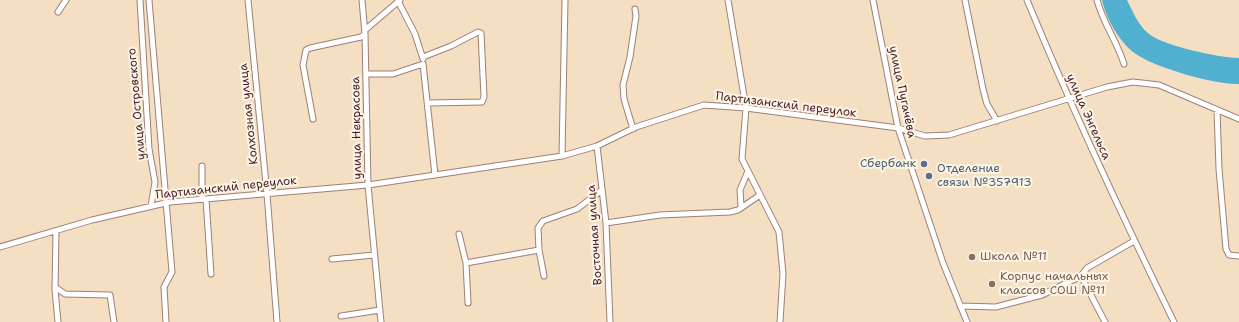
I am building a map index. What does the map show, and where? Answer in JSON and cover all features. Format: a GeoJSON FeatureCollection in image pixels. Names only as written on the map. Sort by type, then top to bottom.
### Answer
{"type":"FeatureCollection","features":[{"type":"Feature","properties":{"kind":"street"},"geometry":{"type":"LineString","coordinates":[[58,12],[66,0]]}},
{"type":"Feature","properties":{"kind":"street","name":"улица Островского"},"geometry":{"type":"LineString","coordinates":[[140,0],[148,149],[155,182],[151,206]]}},
{"type":"Feature","properties":{"kind":"street"},"geometry":{"type":"LineString","coordinates":[[149,0],[172,272],[164,287],[166,322]]}},
{"type":"Feature","properties":{"kind":"street","name":"Колхозная улица"},"geometry":{"type":"LineString","coordinates":[[248,0],[267,194],[276,322]]}},
{"type":"Feature","properties":{"kind":"street","name":"улица Некрасова"},"geometry":{"type":"LineString","coordinates":[[362,0],[365,32],[368,185],[381,322]]}},
{"type":"Feature","properties":{"kind":"street"},"geometry":{"type":"LineString","coordinates":[[314,119],[303,66],[306,50],[361,37],[399,0],[415,34],[423,57],[435,175]]}},
{"type":"Feature","properties":{"kind":"street"},"geometry":{"type":"LineString","coordinates":[[562,156],[565,0]]}},
{"type":"Feature","properties":{"kind":"street"},"geometry":{"type":"LineString","coordinates":[[728,0],[746,108],[742,159],[779,232],[784,274],[780,322]]}},
{"type":"Feature","properties":{"kind":"street","name":"улица Пугачёва"},"geometry":{"type":"LineString","coordinates":[[872,0],[898,128],[943,263],[967,322]]}},
{"type":"Feature","properties":{"kind":"street"},"geometry":{"type":"LineString","coordinates":[[965,0],[982,89],[987,104],[997,121]]}},
{"type":"Feature","properties":{"kind":"street","name":"улица Энгельса"},"geometry":{"type":"LineString","coordinates":[[1027,0],[1068,99],[1174,322]]}},
{"type":"Feature","properties":{"kind":"street"},"geometry":{"type":"LineString","coordinates":[[1097,0],[1101,16],[1119,46],[1124,64]]}},
{"type":"Feature","properties":{"kind":"street"},"geometry":{"type":"LineString","coordinates":[[633,129],[624,99],[623,85],[630,57],[636,16],[635,9]]}},
{"type":"Feature","properties":{"kind":"street"},"geometry":{"type":"LineString","coordinates":[[423,57],[451,46],[478,32],[481,33],[484,97],[482,102],[428,103]]}},
{"type":"Feature","properties":{"kind":"street"},"geometry":{"type":"LineString","coordinates":[[366,74],[393,74],[423,64]]}},
{"type":"Feature","properties":{"kind":"street","name":"Партизанский переулок"},"geometry":{"type":"LineString","coordinates":[[0,247],[56,231],[167,203],[368,185],[562,156],[597,146],[633,129],[704,105],[746,108],[898,128],[925,136],[949,135],[1107,87],[1133,82],[1158,85],[1239,119]]}},
{"type":"Feature","properties":{"kind":"street"},"geometry":{"type":"LineString","coordinates":[[1217,110],[1219,169],[1226,249],[1229,255],[1239,256]]}},
{"type":"Feature","properties":{"kind":"street","name":"Восточная улица"},"geometry":{"type":"LineString","coordinates":[[597,146],[606,223],[610,322]]}},
{"type":"Feature","properties":{"kind":"street"},"geometry":{"type":"LineString","coordinates":[[202,166],[211,274]]}},
{"type":"Feature","properties":{"kind":"street"},"geometry":{"type":"LineString","coordinates":[[741,206],[740,190],[748,171]]}},
{"type":"Feature","properties":{"kind":"street"},"geometry":{"type":"LineString","coordinates":[[544,276],[539,250],[538,228],[543,222],[577,209],[602,190]]}},
{"type":"Feature","properties":{"kind":"street"},"geometry":{"type":"LineString","coordinates":[[606,223],[660,216],[730,212],[760,195]]}},
{"type":"Feature","properties":{"kind":"street"},"geometry":{"type":"LineString","coordinates":[[56,231],[55,287],[58,322]]}},
{"type":"Feature","properties":{"kind":"street"},"geometry":{"type":"LineString","coordinates":[[459,234],[466,263],[468,303]]}},
{"type":"Feature","properties":{"kind":"street"},"geometry":{"type":"LineString","coordinates":[[960,306],[996,307],[1042,295],[1081,276],[1087,268],[1134,240]]}},
{"type":"Feature","properties":{"kind":"street"},"geometry":{"type":"LineString","coordinates":[[466,263],[539,250]]}},
{"type":"Feature","properties":{"kind":"street"},"geometry":{"type":"LineString","coordinates":[[332,259],[374,255]]}},
{"type":"Feature","properties":{"kind":"street"},"geometry":{"type":"LineString","coordinates":[[1081,276],[1105,322]]}},
{"type":"Feature","properties":{"kind":"street"},"geometry":{"type":"LineString","coordinates":[[55,287],[65,294],[110,295],[114,322]]}},
{"type":"Feature","properties":{"kind":"street"},"geometry":{"type":"LineString","coordinates":[[341,316],[380,310]]}},
{"type":"Feature","properties":{"kind":"water"},"geometry":{"type":"Polygon","coordinates":[[[1102,0],[1127,0],[1142,27],[1149,34],[1167,43],[1219,56],[1239,58],[1239,84],[1215,82],[1184,74],[1142,58],[1133,52],[1118,35],[1107,14],[1102,0]]]}},
{"type":"Feature","properties":{"kind":"place","name":"Сбербанк"},"geometry":{"type":"Point","coordinates":[924,164]}},
{"type":"Feature","properties":{"kind":"place","name":"Отделение связи №357913"},"geometry":{"type":"Point","coordinates":[929,176]}},
{"type":"Feature","properties":{"kind":"place","name":"Школа №11"},"geometry":{"type":"Point","coordinates":[972,257]}},
{"type":"Feature","properties":{"kind":"place","name":"Корпус начальных классов СОШ №11"},"geometry":{"type":"Point","coordinates":[992,284]}}]}
